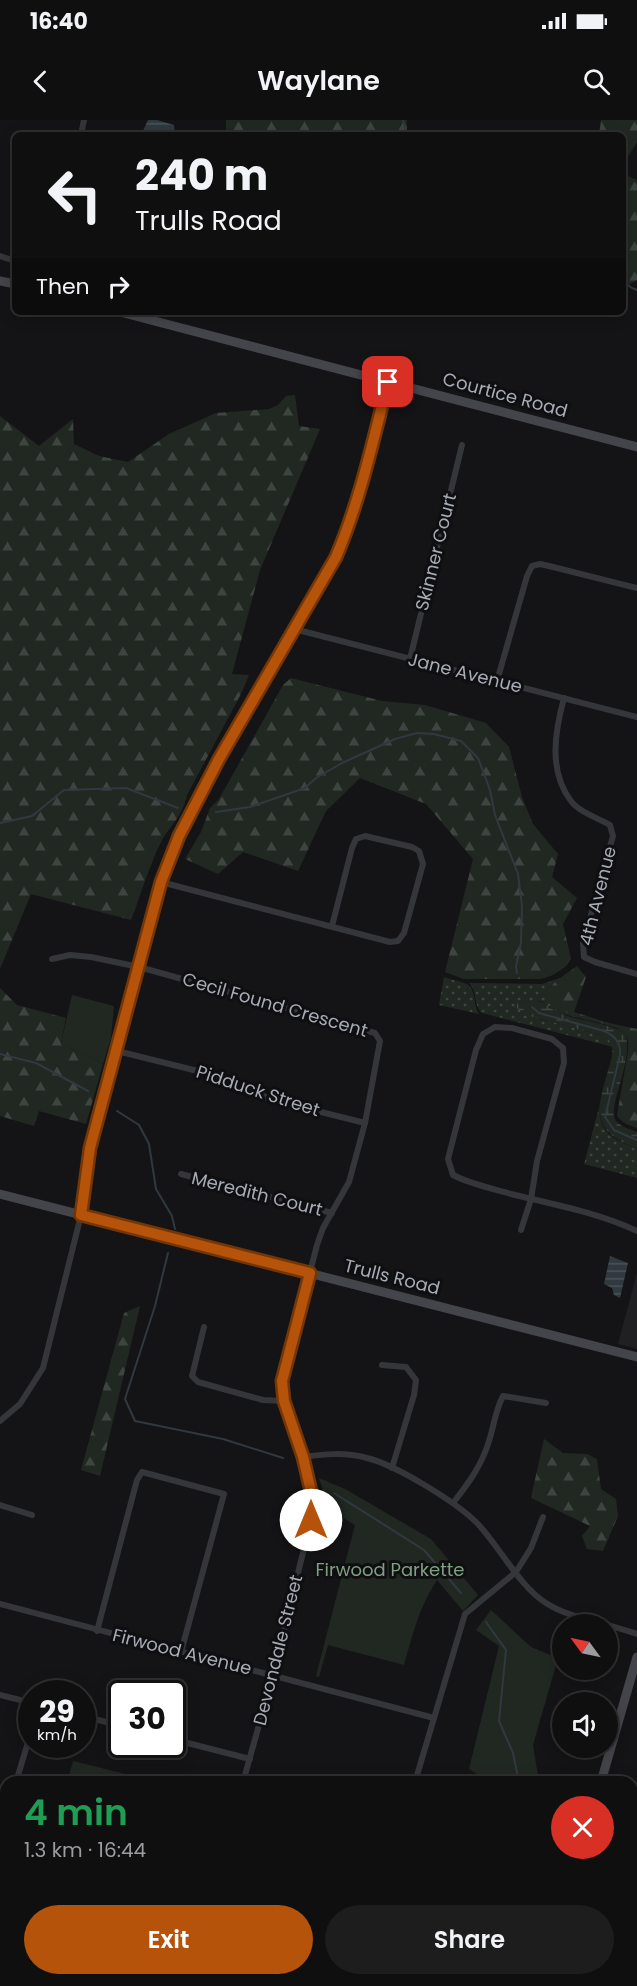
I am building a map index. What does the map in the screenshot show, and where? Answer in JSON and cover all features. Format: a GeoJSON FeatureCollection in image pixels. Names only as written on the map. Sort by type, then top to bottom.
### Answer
{"type":"FeatureCollection","features":[{"type":"Feature","properties":{"kind":"street","name":"Courtice Road"},"geometry":{"type":"LineString","coordinates":[[131,315],[637,447]]}},
{"type":"Feature","properties":{"kind":"street"},"geometry":{"type":"LineString","coordinates":[[0,1421],[20,1404],[43,1368],[81,1215],[90,1148],[161,882],[179,836],[219,759],[336,557],[348,530],[388,382]]}},
{"type":"Feature","properties":{"kind":"street","name":"Skinner Court"},"geometry":{"type":"LineString","coordinates":[[410,659],[462,445]]}},
{"type":"Feature","properties":{"kind":"street"},"geometry":{"type":"LineString","coordinates":[[497,681],[527,576],[532,566],[540,564],[637,588]]}},
{"type":"Feature","properties":{"kind":"street","name":"Jane Avenue"},"geometry":{"type":"LineString","coordinates":[[294,628],[637,717]]}},
{"type":"Feature","properties":{"kind":"street","name":"4th Avenue"},"geometry":{"type":"LineString","coordinates":[[564,698],[556,734],[556,757],[560,779],[572,802],[610,825],[613,836],[583,944],[584,957],[637,974]]}},
{"type":"Feature","properties":{"kind":"street"},"geometry":{"type":"LineString","coordinates":[[161,882],[390,942],[398,941],[404,933],[423,864],[419,851],[412,847],[365,836],[356,839],[332,926]]}},
{"type":"Feature","properties":{"kind":"street","name":"Cecil Found Crescent"},"geometry":{"type":"LineString","coordinates":[[52,959],[70,955],[138,967],[375,1033],[380,1041],[365,1123],[349,1182],[323,1228],[310,1273]]}},
{"type":"Feature","properties":{"kind":"street"},"geometry":{"type":"LineString","coordinates":[[521,1230],[531,1198],[537,1161],[564,1063],[563,1048],[552,1039],[512,1028],[495,1027],[483,1034],[476,1050],[448,1159],[453,1174],[469,1183],[531,1198],[580,1210],[618,1222],[637,1231]]}},
{"type":"Feature","properties":{"kind":"street","name":"Pidduck Street"},"geometry":{"type":"LineString","coordinates":[[117,1051],[238,1081],[269,1099],[365,1123]]}},
{"type":"Feature","properties":{"kind":"street","name":"Meredith Court"},"geometry":{"type":"LineString","coordinates":[[182,1174],[333,1213]]}},
{"type":"Feature","properties":{"kind":"street","name":"Trulls Road"},"geometry":{"type":"LineString","coordinates":[[0,1194],[637,1357]]}},
{"type":"Feature","properties":{"kind":"street","name":"Devondale Street"},"geometry":{"type":"LineString","coordinates":[[245,1776],[273,1675],[311,1520],[313,1500],[303,1457],[284,1401],[282,1381],[310,1273]]}},
{"type":"Feature","properties":{"kind":"street"},"geometry":{"type":"LineString","coordinates":[[204,1327],[192,1376],[198,1382],[263,1400],[284,1401]]}},
{"type":"Feature","properties":{"kind":"street"},"geometry":{"type":"LineString","coordinates":[[382,1365],[406,1367],[416,1380],[414,1395],[392,1468]]}},
{"type":"Feature","properties":{"kind":"street"},"geometry":{"type":"LineString","coordinates":[[453,1503],[474,1476],[489,1442],[496,1407],[503,1396],[546,1403]]}},
{"type":"Feature","properties":{"kind":"street"},"geometry":{"type":"LineString","coordinates":[[303,1457],[331,1453],[367,1458],[392,1468],[453,1503],[477,1523],[531,1591],[546,1603],[571,1614]]}},
{"type":"Feature","properties":{"kind":"street"},"geometry":{"type":"LineString","coordinates":[[97,1631],[137,1480],[142,1472],[224,1494],[181,1652]]}},
{"type":"Feature","properties":{"kind":"street"},"geometry":{"type":"LineString","coordinates":[[0,1505],[32,1515]]}},
{"type":"Feature","properties":{"kind":"street"},"geometry":{"type":"LineString","coordinates":[[418,1776],[465,1614],[516,1572],[531,1548],[543,1517]]}},
{"type":"Feature","properties":{"kind":"street","name":"Firwood Avenue"},"geometry":{"type":"LineString","coordinates":[[0,1604],[434,1718]]}},
{"type":"Feature","properties":{"kind":"street"},"geometry":{"type":"LineString","coordinates":[[618,1628],[637,1634]]}},
{"type":"Feature","properties":{"kind":"street"},"geometry":{"type":"LineString","coordinates":[[603,1776],[637,1657]]}},
{"type":"Feature","properties":{"kind":"street"},"geometry":{"type":"LineString","coordinates":[[0,1695],[18,1700]]}},
{"type":"Feature","properties":{"kind":"street"},"geometry":{"type":"LineString","coordinates":[[186,1743],[250,1759]]}},
{"type":"Feature","properties":{"kind":"street"},"geometry":{"type":"LineString","coordinates":[[18,1776],[23,1758]]}},
{"type":"Feature","properties":{"kind":"shaded area"},"geometry":{"type":"Polygon","coordinates":[[[148,120],[174,125],[175,132],[142,132],[148,120]]]}},
{"type":"Feature","properties":{"kind":"shaded area"},"geometry":{"type":"Polygon","coordinates":[[[610,1256],[628,1263],[620,1298],[614,1295],[612,1288],[604,1284],[610,1256]]]}},
{"type":"Feature","properties":{"kind":"shaded area"},"geometry":{"type":"Polygon","coordinates":[[[637,1273],[637,1349],[618,1344],[637,1273]]]}},
{"type":"Feature","properties":{"kind":"green space"},"geometry":{"type":"Polygon","coordinates":[[[226,120],[407,120],[407,132],[226,132],[226,120]]]}},
{"type":"Feature","properties":{"kind":"green space"},"geometry":{"type":"Polygon","coordinates":[[[601,120],[637,120],[637,142],[626,160],[626,132],[599,132],[601,120]]]}},
{"type":"Feature","properties":{"kind":"green space"},"geometry":{"type":"Polygon","coordinates":[[[626,175],[637,180],[637,280],[627,286],[626,175]]]}},
{"type":"Feature","properties":{"kind":"green space"},"geometry":{"type":"Polygon","coordinates":[[[295,395],[299,426],[320,429],[260,570],[232,674],[249,675],[187,795],[180,814],[162,840],[131,920],[31,894],[0,969],[0,416],[39,446],[73,419],[74,444],[99,456],[128,462],[169,434],[216,413],[269,409],[278,405],[286,396],[295,395]]]}},
{"type":"Feature","properties":{"kind":"green space"},"geometry":{"type":"Polygon","coordinates":[[[291,678],[382,701],[425,705],[486,723],[509,747],[522,797],[533,824],[558,854],[552,877],[577,898],[563,924],[571,959],[565,967],[541,979],[464,979],[445,972],[473,859],[426,804],[360,778],[326,811],[298,871],[243,852],[218,874],[185,859],[201,832],[210,808],[219,799],[283,685],[291,678]]]}},
{"type":"Feature","properties":{"kind":"green space"},"geometry":{"type":"Polygon","coordinates":[[[577,966],[550,987],[574,1015],[604,1024],[559,1013],[541,1001],[518,1002],[541,1020],[603,1036],[610,1040],[613,1047],[482,1013],[477,1006],[474,990],[469,983],[542,984],[560,978],[577,966]]]}},
{"type":"Feature","properties":{"kind":"green space"},"geometry":{"type":"Polygon","coordinates":[[[577,966],[586,977],[574,1012],[637,1029],[637,1128],[623,1122],[617,1115],[628,1052],[625,1033],[617,1028],[574,1015],[546,1001],[548,990],[577,966]]]}},
{"type":"Feature","properties":{"kind":"green space"},"geometry":{"type":"Polygon","coordinates":[[[444,977],[468,985],[473,992],[479,1014],[439,1005],[444,977]]]}},
{"type":"Feature","properties":{"kind":"green space"},"geometry":{"type":"Polygon","coordinates":[[[0,988],[17,1005],[66,1018],[61,1044],[103,1064],[86,1124],[39,1111],[34,1126],[0,1116],[0,988]]]}},
{"type":"Feature","properties":{"kind":"green space"},"geometry":{"type":"Polygon","coordinates":[[[72,995],[114,1006],[111,1038],[103,1064],[61,1044],[72,995]]]}},
{"type":"Feature","properties":{"kind":"green space"},"geometry":{"type":"Polygon","coordinates":[[[537,1001],[565,1015],[609,1026],[625,1033],[626,1056],[614,1115],[618,1123],[637,1132],[637,1149],[608,1132],[602,1122],[601,1100],[612,1056],[610,1042],[603,1036],[531,1017],[516,1007],[518,1002],[537,1001]]]}},
{"type":"Feature","properties":{"kind":"green space"},"geometry":{"type":"Polygon","coordinates":[[[600,1104],[601,1122],[604,1128],[614,1138],[637,1149],[637,1178],[584,1164],[600,1104]]]}},
{"type":"Feature","properties":{"kind":"green space"},"geometry":{"type":"Polygon","coordinates":[[[140,1306],[100,1476],[81,1470],[124,1313],[140,1306]]]}},
{"type":"Feature","properties":{"kind":"green space"},"geometry":{"type":"Polygon","coordinates":[[[544,1439],[563,1453],[587,1454],[597,1459],[601,1489],[616,1499],[618,1516],[603,1551],[587,1549],[582,1536],[590,1526],[531,1498],[544,1439]]]}},
{"type":"Feature","properties":{"kind":"green space","name":"Firwood Parkette"},"geometry":{"type":"Polygon","coordinates":[[[319,1478],[345,1489],[431,1539],[478,1595],[463,1611],[437,1580],[421,1611],[404,1665],[328,1645],[319,1677],[316,1676],[355,1525],[323,1506],[319,1478]]]}},
{"type":"Feature","properties":{"kind":"green space"},"geometry":{"type":"Polygon","coordinates":[[[491,1610],[531,1647],[552,1656],[552,1679],[533,1745],[538,1776],[478,1776],[469,1769],[499,1646],[476,1630],[491,1610]]]}},
{"type":"Feature","properties":{"kind":"green space"},"geometry":{"type":"Polygon","coordinates":[[[73,1761],[133,1776],[69,1776],[73,1761]]]}},
{"type":"Feature","properties":{"kind":"waterway"},"geometry":{"type":"LineString","coordinates":[[403,120],[406,132]]}},
{"type":"Feature","properties":{"kind":"waterway"},"geometry":{"type":"LineString","coordinates":[[626,284],[637,290]]}},
{"type":"Feature","properties":{"kind":"waterway"},"geometry":{"type":"LineString","coordinates":[[216,812],[250,807],[305,788],[316,778],[342,763],[395,739],[417,733],[434,734],[461,741],[478,758],[490,790],[495,815],[518,874],[522,906],[517,973]]}},
{"type":"Feature","properties":{"kind":"waterway"},"geometry":{"type":"LineString","coordinates":[[0,823],[32,816],[64,790],[126,788],[178,808]]}},
{"type":"Feature","properties":{"kind":"waterway"},"geometry":{"type":"LineString","coordinates":[[532,1007],[539,1013],[604,1031],[617,1040],[620,1055],[605,1117],[614,1130],[637,1140]]}},
{"type":"Feature","properties":{"kind":"waterway"},"geometry":{"type":"LineString","coordinates":[[0,1054],[36,1063],[88,1091]]}},
{"type":"Feature","properties":{"kind":"waterway"},"geometry":{"type":"LineString","coordinates":[[117,1111],[139,1125],[149,1144],[156,1189],[172,1216],[175,1229]]}},
{"type":"Feature","properties":{"kind":"waterway"},"geometry":{"type":"LineString","coordinates":[[168,1253],[155,1306],[125,1399],[135,1421],[223,1439],[283,1458]]}},
{"type":"Feature","properties":{"kind":"waterway"},"geometry":{"type":"LineString","coordinates":[[334,1493],[424,1550],[461,1593]]}},
{"type":"Feature","properties":{"kind":"waterway"},"geometry":{"type":"LineString","coordinates":[[486,1622],[506,1650],[499,1721],[513,1753],[518,1776]]}},
{"type":"Feature","properties":{"kind":"route"},"geometry":{"type":"LineString","coordinates":[[311,1520],[313,1500],[303,1457],[284,1401],[282,1381],[310,1273],[81,1215],[90,1148],[161,882],[179,836],[219,759],[336,557],[348,530],[388,382]]}}]}
